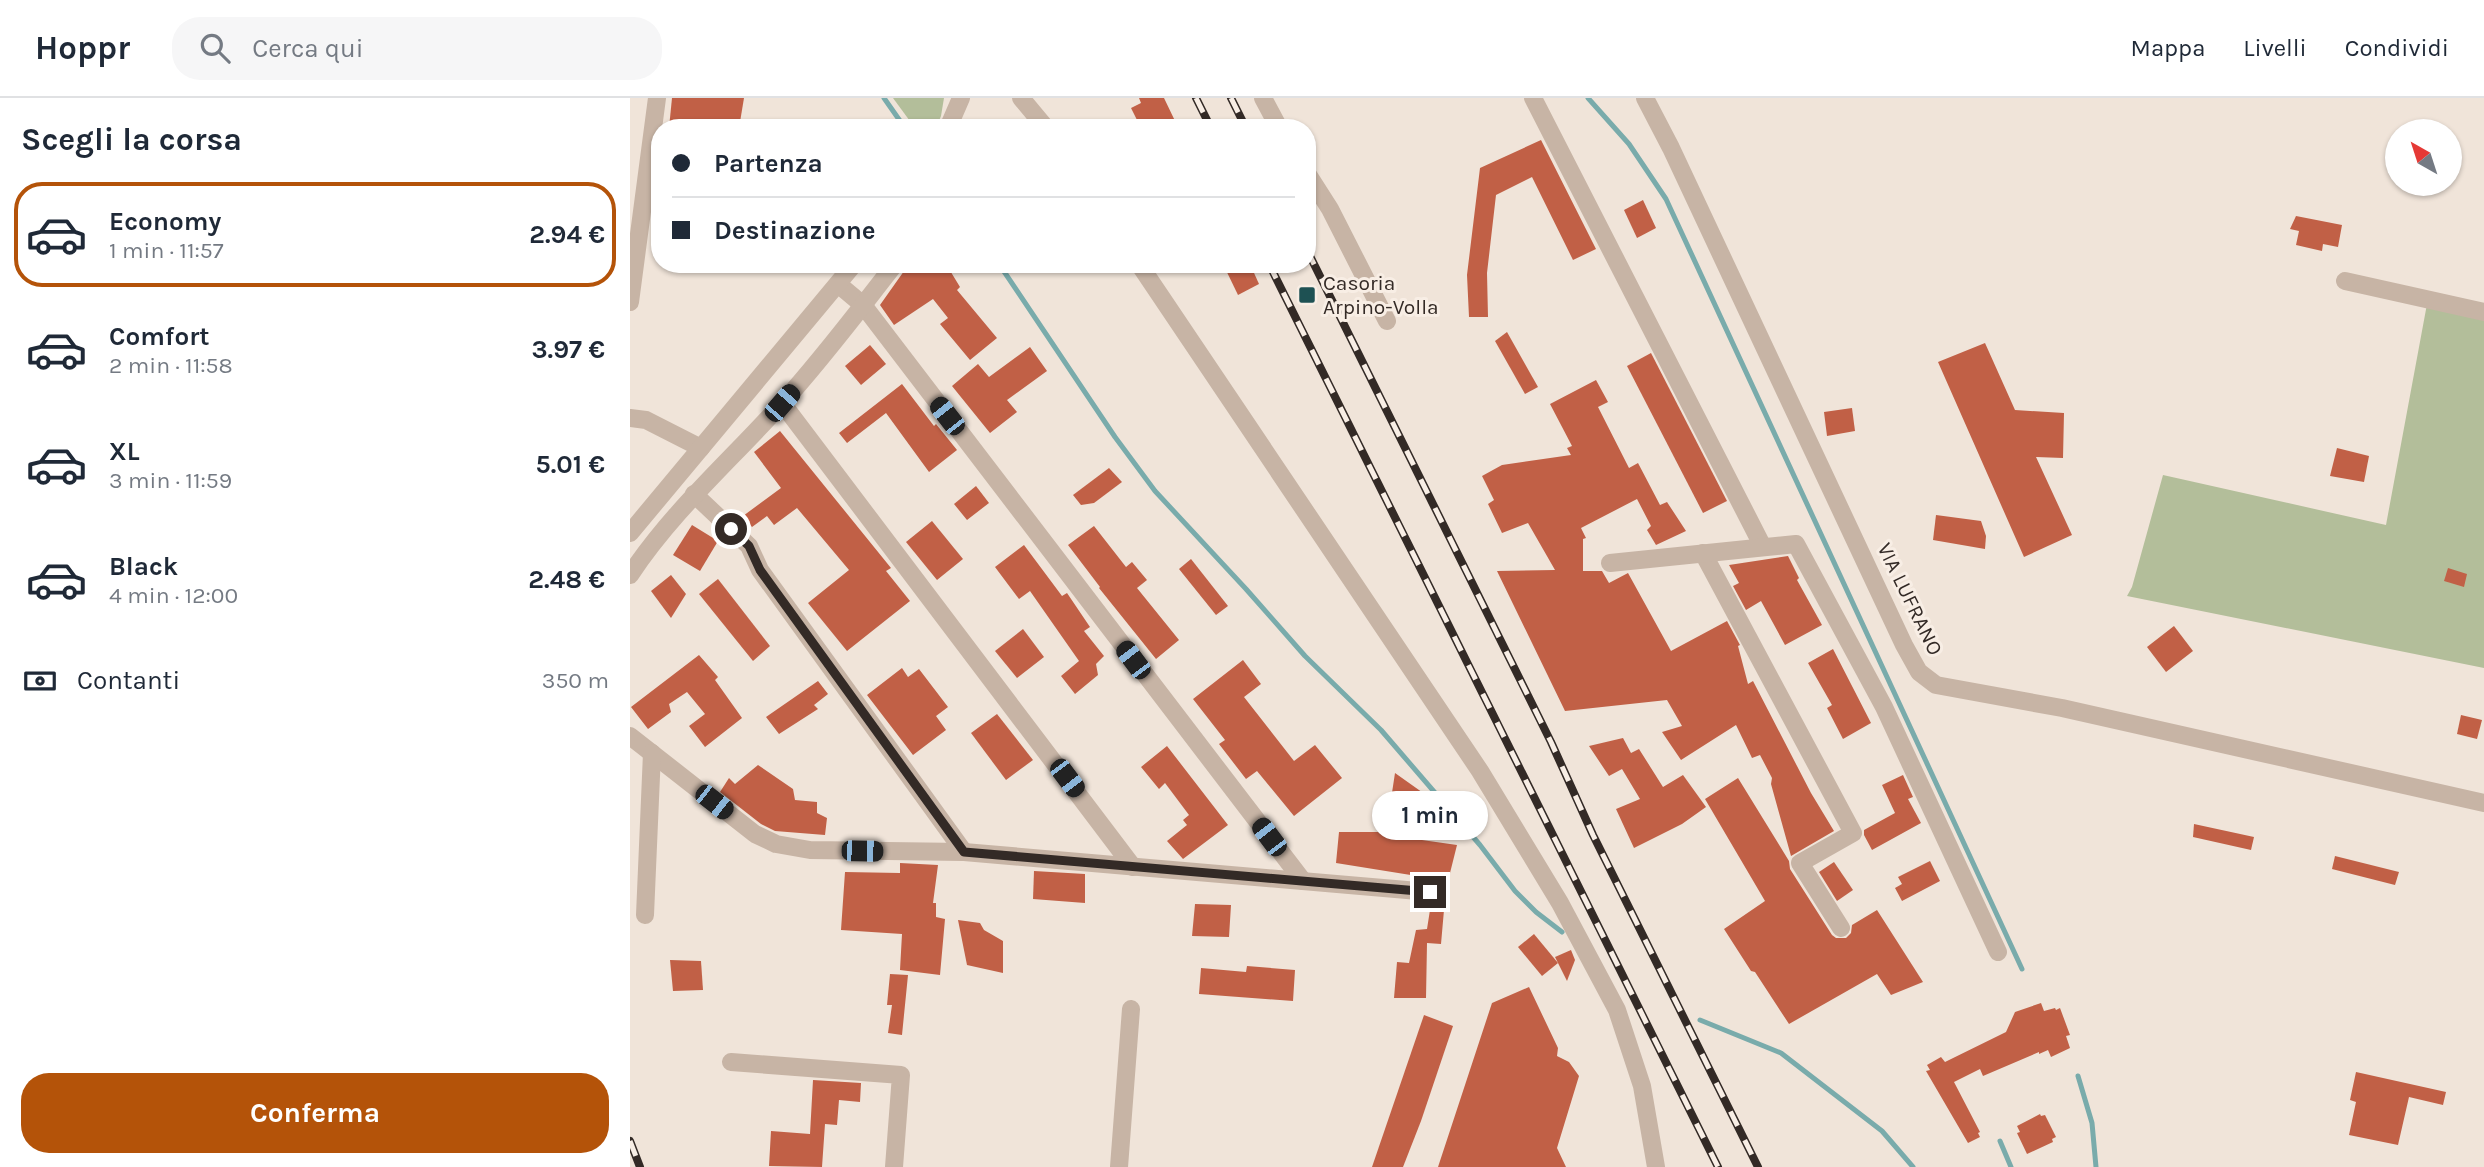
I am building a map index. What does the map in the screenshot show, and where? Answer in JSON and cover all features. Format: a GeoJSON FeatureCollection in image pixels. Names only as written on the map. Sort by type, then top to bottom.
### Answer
{"type":"FeatureCollection","features":[{"type":"Feature","properties":{"kind":"street"},"geometry":{"type":"LineString","coordinates":[[654,119],[657,98]]}},
{"type":"Feature","properties":{"kind":"street"},"geometry":{"type":"LineString","coordinates":[[952,119],[961,98]]}},
{"type":"Feature","properties":{"kind":"street"},"geometry":{"type":"LineString","coordinates":[[1021,98],[1038,119]]}},
{"type":"Feature","properties":{"kind":"street"},"geometry":{"type":"LineString","coordinates":[[1263,98],[1274,119]]}},
{"type":"Feature","properties":{"kind":"street"},"geometry":{"type":"LineString","coordinates":[[1533,98],[1763,547]]}},
{"type":"Feature","properties":{"kind":"street","name":"VIA LUFRANO"},"geometry":{"type":"LineString","coordinates":[[1645,98],[1919,672],[1936,685],[1957,691],[2062,708],[2484,803]]}},
{"type":"Feature","properties":{"kind":"street"},"geometry":{"type":"LineString","coordinates":[[630,302],[651,143]]}},
{"type":"Feature","properties":{"kind":"street"},"geometry":{"type":"LineString","coordinates":[[1316,187],[1330,209],[1387,321]]}},
{"type":"Feature","properties":{"kind":"street"},"geometry":{"type":"LineString","coordinates":[[630,533],[847,273]]}},
{"type":"Feature","properties":{"kind":"street"},"geometry":{"type":"LineString","coordinates":[[630,575],[646,551],[694,494],[829,350],[888,273]]}},
{"type":"Feature","properties":{"kind":"street"},"geometry":{"type":"LineString","coordinates":[[1145,273],[1480,771],[1560,902],[1617,1010],[1642,1086],[1656,1167]]}},
{"type":"Feature","properties":{"kind":"street"},"geometry":{"type":"LineString","coordinates":[[2345,281],[2484,312]]}},
{"type":"Feature","properties":{"kind":"street"},"geometry":{"type":"LineString","coordinates":[[838,284],[863,305],[1303,881]]}},
{"type":"Feature","properties":{"kind":"street"},"geometry":{"type":"LineString","coordinates":[[782,403],[1133,867]]}},
{"type":"Feature","properties":{"kind":"street"},"geometry":{"type":"LineString","coordinates":[[630,418],[646,420],[701,448]]}},
{"type":"Feature","properties":{"kind":"street"},"geometry":{"type":"LineString","coordinates":[[694,494],[749,546],[760,570],[964,852]]}},
{"type":"Feature","properties":{"kind":"street"},"geometry":{"type":"LineString","coordinates":[[1610,563],[1796,544],[1884,707],[1998,952]]}},
{"type":"Feature","properties":{"kind":"street"},"geometry":{"type":"LineString","coordinates":[[1703,553],[1853,833],[1800,863],[1842,928]]}},
{"type":"Feature","properties":{"kind":"street"},"geometry":{"type":"LineString","coordinates":[[630,736],[755,834],[776,844],[810,850],[964,852],[1430,892]]}},
{"type":"Feature","properties":{"kind":"street"},"geometry":{"type":"LineString","coordinates":[[645,915],[652,753]]}},
{"type":"Feature","properties":{"kind":"street"},"geometry":{"type":"LineString","coordinates":[[1119,1167],[1131,1009]]}},
{"type":"Feature","properties":{"kind":"street"},"geometry":{"type":"LineString","coordinates":[[731,1062],[901,1075],[894,1167],[911,1167]]}},
{"type":"Feature","properties":{"kind":"green space"},"geometry":{"type":"Polygon","coordinates":[[[893,98],[944,98],[940,119],[908,119],[893,98]]]}},
{"type":"Feature","properties":{"kind":"green space"},"geometry":{"type":"Polygon","coordinates":[[[2427,304],[2484,317],[2484,668],[2127,596],[2132,587],[2163,475],[2386,525],[2427,304]]]}},
{"type":"Feature","properties":{"kind":"building"},"geometry":{"type":"Polygon","coordinates":[[[672,98],[744,98],[740,119],[670,119],[672,98]]]}},
{"type":"Feature","properties":{"kind":"building"},"geometry":{"type":"Polygon","coordinates":[[[1139,98],[1164,98],[1174,119],[1136,119],[1131,108],[1141,103],[1139,98]]]}},
{"type":"Feature","properties":{"kind":"building"},"geometry":{"type":"Polygon","coordinates":[[[1541,140],[1596,249],[1573,260],[1532,177],[1496,195],[1487,273],[1488,317],[1469,317],[1467,275],[1480,168],[1541,140]]]}},
{"type":"Feature","properties":{"kind":"building"},"geometry":{"type":"Polygon","coordinates":[[[1643,200],[1656,228],[1637,238],[1624,210],[1643,200]]]}},
{"type":"Feature","properties":{"kind":"building"},"geometry":{"type":"Polygon","coordinates":[[[2296,216],[2342,225],[2338,247],[2323,244],[2322,251],[2296,245],[2299,231],[2290,229],[2296,216]]]}},
{"type":"Feature","properties":{"kind":"building"},"geometry":{"type":"Polygon","coordinates":[[[903,273],[951,273],[960,287],[957,290],[997,338],[970,360],[940,324],[948,318],[933,299],[894,325],[880,305],[903,273]]]}},
{"type":"Feature","properties":{"kind":"building"},"geometry":{"type":"Polygon","coordinates":[[[1227,273],[1254,273],[1259,284],[1238,295],[1227,273]]]}},
{"type":"Feature","properties":{"kind":"building"},"geometry":{"type":"Polygon","coordinates":[[[1507,332],[1538,387],[1525,394],[1495,341],[1507,332]]]}},
{"type":"Feature","properties":{"kind":"building"},"geometry":{"type":"Polygon","coordinates":[[[1985,343],[2015,410],[2064,413],[2063,458],[2036,457],[2072,535],[2024,557],[1938,362],[1985,343]]]}},
{"type":"Feature","properties":{"kind":"building"},"geometry":{"type":"Polygon","coordinates":[[[870,345],[886,364],[861,385],[845,366],[870,345]]]}},
{"type":"Feature","properties":{"kind":"building"},"geometry":{"type":"Polygon","coordinates":[[[1030,347],[1047,371],[1007,400],[1017,412],[990,433],[952,386],[978,364],[989,377],[1030,347]]]}},
{"type":"Feature","properties":{"kind":"building"},"geometry":{"type":"Polygon","coordinates":[[[1651,353],[1727,501],[1703,513],[1627,366],[1651,353]]]}},
{"type":"Feature","properties":{"kind":"building"},"geometry":{"type":"Polygon","coordinates":[[[1596,380],[1608,402],[1598,407],[1629,468],[1638,463],[1660,505],[1667,502],[1686,531],[1656,545],[1647,530],[1651,526],[1637,499],[1581,528],[1586,538],[1583,539],[1583,571],[1602,571],[1609,583],[1628,573],[1671,651],[1727,621],[1740,645],[1738,646],[1748,684],[1753,681],[1811,793],[1834,831],[1791,856],[1771,784],[1772,778],[1760,755],[1752,758],[1736,725],[1681,760],[1662,732],[1682,726],[1667,700],[1565,711],[1497,571],[1555,570],[1528,523],[1502,533],[1488,504],[1494,500],[1482,476],[1502,465],[1571,455],[1567,448],[1572,446],[1550,404],[1596,380]]]}},
{"type":"Feature","properties":{"kind":"building"},"geometry":{"type":"Polygon","coordinates":[[[902,384],[934,426],[936,424],[957,450],[929,472],[886,413],[847,443],[839,433],[902,384]]]}},
{"type":"Feature","properties":{"kind":"building"},"geometry":{"type":"Polygon","coordinates":[[[1852,408],[1855,431],[1827,436],[1824,412],[1852,408]]]}},
{"type":"Feature","properties":{"kind":"building"},"geometry":{"type":"Polygon","coordinates":[[[780,431],[891,568],[886,571],[910,601],[847,651],[808,603],[849,570],[797,508],[774,525],[767,516],[752,527],[743,516],[781,488],[754,452],[780,431]]]}},
{"type":"Feature","properties":{"kind":"building"},"geometry":{"type":"Polygon","coordinates":[[[2337,448],[2369,456],[2364,482],[2330,476],[2337,448]]]}},
{"type":"Feature","properties":{"kind":"building"},"geometry":{"type":"Polygon","coordinates":[[[1109,468],[1122,482],[1094,503],[1081,505],[1073,495],[1109,468]]]}},
{"type":"Feature","properties":{"kind":"building"},"geometry":{"type":"Polygon","coordinates":[[[976,486],[989,503],[967,520],[954,504],[976,486]]]}},
{"type":"Feature","properties":{"kind":"building"},"geometry":{"type":"Polygon","coordinates":[[[1936,515],[1981,521],[1986,536],[1985,549],[1933,540],[1936,515]]]}},
{"type":"Feature","properties":{"kind":"building"},"geometry":{"type":"Polygon","coordinates":[[[932,521],[963,559],[937,580],[906,542],[932,521]]]}},
{"type":"Feature","properties":{"kind":"building"},"geometry":{"type":"Polygon","coordinates":[[[692,525],[718,541],[700,571],[673,555],[692,525]]]}},
{"type":"Feature","properties":{"kind":"building"},"geometry":{"type":"Polygon","coordinates":[[[1094,526],[1126,567],[1132,562],[1147,580],[1137,588],[1179,640],[1156,659],[1068,545],[1094,526]]]}},
{"type":"Feature","properties":{"kind":"building"},"geometry":{"type":"Polygon","coordinates":[[[1024,545],[1062,596],[1067,593],[1090,627],[1084,631],[1104,656],[1096,664],[1098,675],[1075,694],[1061,676],[1079,661],[1030,591],[1019,599],[995,567],[1024,545]]]}},
{"type":"Feature","properties":{"kind":"building"},"geometry":{"type":"Polygon","coordinates":[[[1788,556],[1799,578],[1797,580],[1822,625],[1785,645],[1761,601],[1746,610],[1733,586],[1739,583],[1729,565],[1788,556]]]}},
{"type":"Feature","properties":{"kind":"building"},"geometry":{"type":"Polygon","coordinates":[[[1191,559],[1228,606],[1216,615],[1179,569],[1191,559]]]}},
{"type":"Feature","properties":{"kind":"building"},"geometry":{"type":"Polygon","coordinates":[[[2448,568],[2467,574],[2464,587],[2444,581],[2448,568]]]}},
{"type":"Feature","properties":{"kind":"building"},"geometry":{"type":"Polygon","coordinates":[[[671,575],[686,594],[671,618],[651,591],[671,575]]]}},
{"type":"Feature","properties":{"kind":"building"},"geometry":{"type":"Polygon","coordinates":[[[718,579],[770,646],[753,661],[699,594],[718,579]]]}},
{"type":"Feature","properties":{"kind":"building"},"geometry":{"type":"Polygon","coordinates":[[[2174,626],[2193,651],[2166,672],[2147,647],[2174,626]]]}},
{"type":"Feature","properties":{"kind":"building"},"geometry":{"type":"Polygon","coordinates":[[[1023,629],[1044,657],[1017,678],[995,651],[1023,629]]]}},
{"type":"Feature","properties":{"kind":"building"},"geometry":{"type":"Polygon","coordinates":[[[1833,649],[1871,723],[1843,739],[1827,708],[1832,705],[1808,663],[1833,649]]]}},
{"type":"Feature","properties":{"kind":"building"},"geometry":{"type":"Polygon","coordinates":[[[699,655],[718,677],[715,680],[742,718],[705,747],[689,726],[705,714],[687,692],[669,704],[671,712],[648,729],[631,707],[699,655]]]}},
{"type":"Feature","properties":{"kind":"building"},"geometry":{"type":"Polygon","coordinates":[[[1243,660],[1261,684],[1244,697],[1294,761],[1315,745],[1342,778],[1294,816],[1257,771],[1246,779],[1219,744],[1225,740],[1193,699],[1243,660]]]}},
{"type":"Feature","properties":{"kind":"building"},"geometry":{"type":"Polygon","coordinates":[[[902,668],[908,677],[919,669],[948,707],[936,716],[946,730],[913,755],[867,695],[902,668]]]}},
{"type":"Feature","properties":{"kind":"building"},"geometry":{"type":"Polygon","coordinates":[[[818,681],[828,694],[814,705],[818,709],[779,734],[766,717],[818,681]]]}},
{"type":"Feature","properties":{"kind":"building"},"geometry":{"type":"Polygon","coordinates":[[[997,714],[1033,760],[1006,780],[971,733],[997,714]]]}},
{"type":"Feature","properties":{"kind":"building"},"geometry":{"type":"Polygon","coordinates":[[[2461,715],[2482,720],[2477,739],[2457,734],[2461,715]]]}},
{"type":"Feature","properties":{"kind":"building"},"geometry":{"type":"Polygon","coordinates":[[[1623,738],[1631,753],[1639,749],[1663,787],[1683,775],[1706,807],[1682,824],[1634,848],[1616,809],[1640,799],[1622,769],[1609,776],[1589,746],[1623,738]]]}},
{"type":"Feature","properties":{"kind":"building"},"geometry":{"type":"Polygon","coordinates":[[[1167,746],[1228,825],[1183,859],[1167,841],[1187,825],[1183,820],[1189,815],[1165,783],[1159,789],[1141,767],[1167,746]]]}},
{"type":"Feature","properties":{"kind":"building"},"geometry":{"type":"Polygon","coordinates":[[[758,765],[793,789],[795,800],[817,802],[817,813],[827,818],[825,835],[775,831],[761,824],[720,792],[729,778],[735,784],[758,765]]]}},
{"type":"Feature","properties":{"kind":"building"},"geometry":{"type":"Polygon","coordinates":[[[1395,773],[1426,795],[1422,840],[1457,845],[1448,881],[1336,863],[1339,832],[1386,832],[1395,773]]]}},
{"type":"Feature","properties":{"kind":"building"},"geometry":{"type":"Polygon","coordinates":[[[1903,775],[1913,797],[1908,799],[1921,823],[1872,850],[1864,830],[1895,813],[1882,785],[1903,775]]]}},
{"type":"Feature","properties":{"kind":"building"},"geometry":{"type":"Polygon","coordinates":[[[1738,778],[1789,861],[1790,869],[1832,935],[1846,938],[1851,933],[1852,925],[1877,910],[1923,982],[1891,995],[1877,974],[1789,1024],[1724,929],[1765,901],[1705,799],[1738,778]]]}},
{"type":"Feature","properties":{"kind":"building"},"geometry":{"type":"Polygon","coordinates":[[[2194,824],[2254,837],[2251,850],[2193,837],[2194,824]]]}},
{"type":"Feature","properties":{"kind":"building"},"geometry":{"type":"Polygon","coordinates":[[[2335,856],[2399,872],[2395,885],[2332,869],[2335,856]]]}},
{"type":"Feature","properties":{"kind":"building"},"geometry":{"type":"Polygon","coordinates":[[[1930,861],[1940,881],[1902,901],[1895,888],[1902,884],[1898,877],[1930,861]]]}},
{"type":"Feature","properties":{"kind":"building"},"geometry":{"type":"Polygon","coordinates":[[[1834,862],[1853,890],[1837,901],[1819,872],[1834,862]]]}},
{"type":"Feature","properties":{"kind":"building"},"geometry":{"type":"Polygon","coordinates":[[[900,863],[938,865],[933,903],[936,903],[936,917],[945,919],[940,975],[900,970],[902,934],[841,930],[845,872],[900,873],[900,863]]]}},
{"type":"Feature","properties":{"kind":"building"},"geometry":{"type":"Polygon","coordinates":[[[1034,871],[1085,874],[1085,903],[1033,899],[1034,871]]]}},
{"type":"Feature","properties":{"kind":"building"},"geometry":{"type":"Polygon","coordinates":[[[1195,904],[1231,905],[1229,937],[1192,936],[1195,904]]]}},
{"type":"Feature","properties":{"kind":"building"},"geometry":{"type":"Polygon","coordinates":[[[1430,910],[1444,910],[1441,944],[1427,943],[1426,998],[1394,998],[1397,962],[1409,963],[1416,930],[1427,929],[1430,910]]]}},
{"type":"Feature","properties":{"kind":"building"},"geometry":{"type":"Polygon","coordinates":[[[958,920],[980,923],[984,930],[1003,941],[1003,973],[967,965],[958,920]]]}},
{"type":"Feature","properties":{"kind":"building"},"geometry":{"type":"Polygon","coordinates":[[[1534,934],[1558,963],[1542,976],[1518,947],[1534,934]]]}},
{"type":"Feature","properties":{"kind":"building"},"geometry":{"type":"Polygon","coordinates":[[[1571,950],[1575,960],[1567,981],[1555,957],[1571,950]]]}},
{"type":"Feature","properties":{"kind":"building"},"geometry":{"type":"Polygon","coordinates":[[[670,960],[701,961],[703,990],[673,991],[670,960]]]}},
{"type":"Feature","properties":{"kind":"building"},"geometry":{"type":"Polygon","coordinates":[[[1247,966],[1295,970],[1293,1001],[1199,994],[1201,968],[1246,972],[1247,966]]]}},
{"type":"Feature","properties":{"kind":"building"},"geometry":{"type":"Polygon","coordinates":[[[890,974],[908,975],[902,1035],[888,1033],[892,1005],[887,1005],[890,974]]]}},
{"type":"Feature","properties":{"kind":"building"},"geometry":{"type":"Polygon","coordinates":[[[1529,987],[1558,1048],[1557,1056],[1569,1062],[1579,1076],[1557,1148],[1566,1167],[1438,1167],[1492,1003],[1529,987]]]}},
{"type":"Feature","properties":{"kind":"building"},"geometry":{"type":"Polygon","coordinates":[[[2041,1003],[2044,1011],[2060,1008],[2070,1035],[2066,1036],[2070,1048],[2051,1057],[2048,1050],[2039,1052],[1983,1076],[1980,1069],[1954,1082],[1980,1132],[1980,1137],[1968,1143],[1926,1071],[1930,1070],[1927,1065],[1941,1057],[1945,1062],[2006,1032],[2015,1012],[2041,1003]]]}},
{"type":"Feature","properties":{"kind":"building"},"geometry":{"type":"Polygon","coordinates":[[[1424,1015],[1453,1026],[1421,1121],[1403,1167],[1372,1167],[1424,1015]]]}},
{"type":"Feature","properties":{"kind":"building"},"geometry":{"type":"Polygon","coordinates":[[[2356,1072],[2446,1092],[2443,1105],[2409,1097],[2398,1145],[2349,1135],[2356,1102],[2350,1100],[2356,1072]]]}},
{"type":"Feature","properties":{"kind":"building"},"geometry":{"type":"Polygon","coordinates":[[[813,1080],[861,1083],[860,1102],[839,1100],[837,1125],[825,1124],[822,1167],[769,1166],[771,1131],[810,1134],[813,1080]]]}},
{"type":"Feature","properties":{"kind":"building"},"geometry":{"type":"Polygon","coordinates":[[[2040,1114],[2045,1115],[2056,1137],[2052,1139],[2053,1142],[2027,1154],[2017,1133],[2020,1132],[2017,1126],[2040,1114]]]}},
{"type":"Feature","properties":{"kind":"waterway"},"geometry":{"type":"LineString","coordinates":[[884,98],[899,119]]}},
{"type":"Feature","properties":{"kind":"waterway"},"geometry":{"type":"LineString","coordinates":[[1588,98],[1629,144],[1666,199],[2022,969]]}},
{"type":"Feature","properties":{"kind":"waterway"},"geometry":{"type":"LineString","coordinates":[[1005,273],[1115,437],[1155,491],[1305,656],[1381,730],[1480,845],[1515,891],[1562,932]]}},
{"type":"Feature","properties":{"kind":"waterway"},"geometry":{"type":"LineString","coordinates":[[1700,1020],[1781,1053],[1882,1131],[1913,1167]]}},
{"type":"Feature","properties":{"kind":"waterway"},"geometry":{"type":"LineString","coordinates":[[2078,1076],[2092,1123],[2096,1167]]}},
{"type":"Feature","properties":{"kind":"waterway"},"geometry":{"type":"LineString","coordinates":[[2000,1141],[2011,1167]]}},
{"type":"Feature","properties":{"kind":"railway"},"geometry":{"type":"LineString","coordinates":[[1196,98],[1206,119]]}},
{"type":"Feature","properties":{"kind":"railway"},"geometry":{"type":"LineString","coordinates":[[1231,98],[1242,119]]}},
{"type":"Feature","properties":{"kind":"railway"},"geometry":{"type":"LineString","coordinates":[[1316,268],[1758,1167]]}},
{"type":"Feature","properties":{"kind":"railway"},"geometry":{"type":"LineString","coordinates":[[1273,273],[1718,1167]]}},
{"type":"Feature","properties":{"kind":"railway"},"geometry":{"type":"LineString","coordinates":[[630,1141],[640,1167]]}},
{"type":"Feature","properties":{"kind":"place","name":"Casoria Arpino-Volla"},"geometry":{"type":"Point","coordinates":[1307,295]}},
{"type":"Feature","properties":{"kind":"route"},"geometry":{"type":"LineString","coordinates":[[731,529],[749,546],[760,570],[964,852],[1430,892]]}}]}
